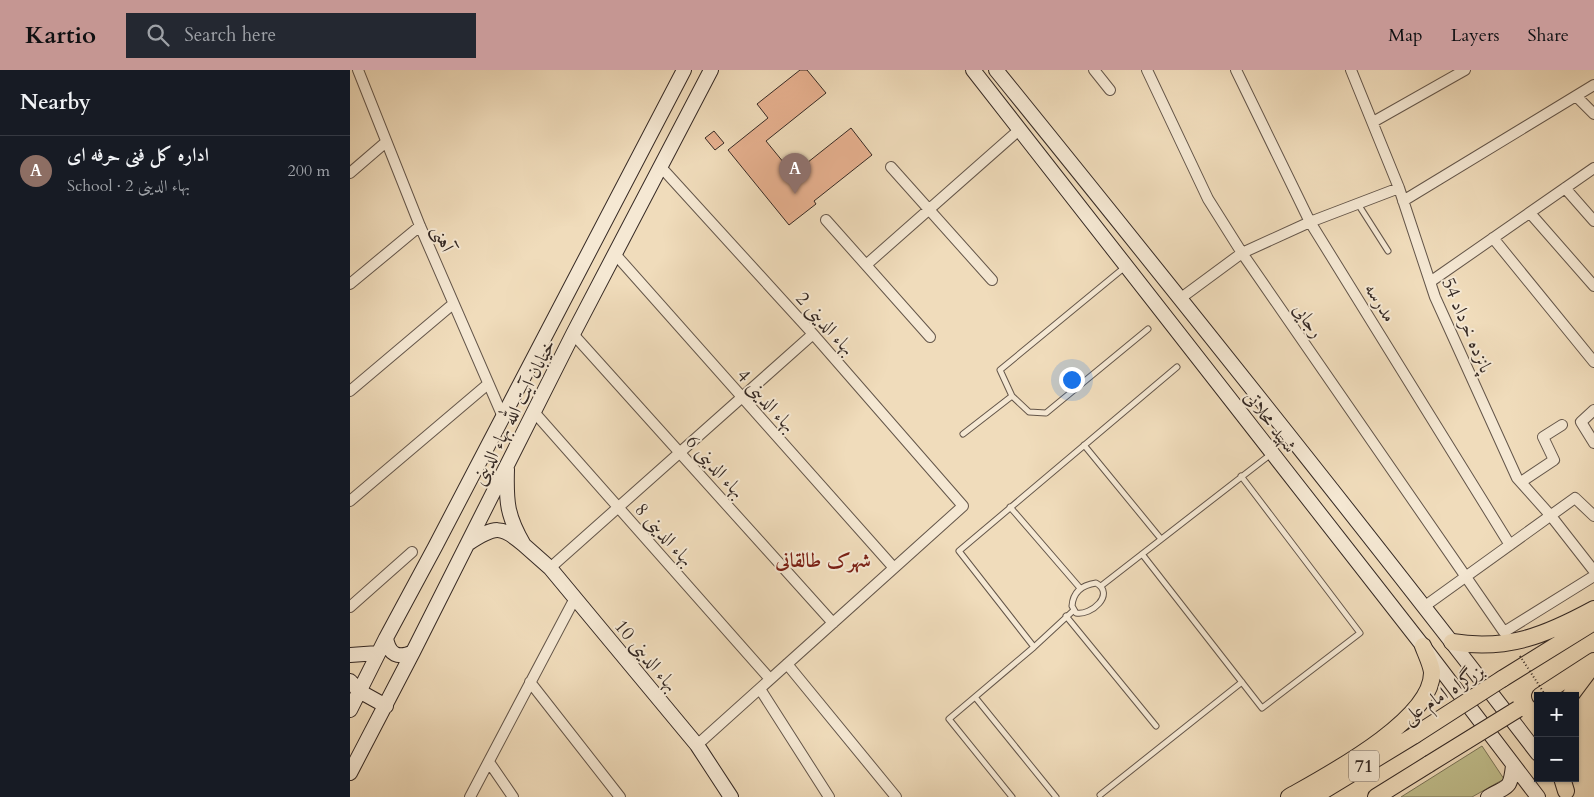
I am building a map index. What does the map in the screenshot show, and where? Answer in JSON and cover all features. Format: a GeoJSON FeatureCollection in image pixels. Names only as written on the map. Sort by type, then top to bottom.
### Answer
{"type":"FeatureCollection","features":[{"type":"Feature","properties":{"kind":"highway"},"geometry":{"type":"LineString","coordinates":[[1452,642],[1475,646],[1527,639],[1548,632],[1594,609]]}},
{"type":"Feature","properties":{"kind":"highway","name":"بزرگراه امام علی"},"geometry":{"type":"LineString","coordinates":[[1314,797],[1594,622]]}},
{"type":"Feature","properties":{"kind":"highway"},"geometry":{"type":"LineString","coordinates":[[1289,797],[1373,747],[1419,705],[1428,690],[1432,671],[1423,646]]}},
{"type":"Feature","properties":{"kind":"highway"},"geometry":{"type":"LineString","coordinates":[[1573,692],[1594,662]]}},
{"type":"Feature","properties":{"kind":"highway","name":"71"},"geometry":{"type":"LineString","coordinates":[[1545,692],[1594,662]]}},
{"type":"Feature","properties":{"kind":"highway","name":"71"},"geometry":{"type":"LineString","coordinates":[[1376,797],[1534,699]]}},
{"type":"Feature","properties":{"kind":"main road","name":"خیابان آیت الله بهاء الدینی"},"geometry":{"type":"LineString","coordinates":[[350,710],[355,686],[378,653],[504,417],[684,70]]}},
{"type":"Feature","properties":{"kind":"main road","name":"خیابان آیت الله بهاء الدینی"},"geometry":{"type":"LineString","coordinates":[[351,766],[386,706],[573,334],[711,70]]}},
{"type":"Feature","properties":{"kind":"main road","name":"شهید محلاتی"},"geometry":{"type":"LineString","coordinates":[[973,70],[1125,266],[1273,452],[1538,797]]}},
{"type":"Feature","properties":{"kind":"main road","name":"شهید محلاتی"},"geometry":{"type":"LineString","coordinates":[[996,70],[1181,298],[1425,606],[1534,749]]}},
{"type":"Feature","properties":{"kind":"main road"},"geometry":{"type":"LineString","coordinates":[[508,464],[508,507],[511,520],[524,545]]}},
{"type":"Feature","properties":{"kind":"main road","name":"بهاء الدینی 10"},"geometry":{"type":"LineString","coordinates":[[468,543],[480,536],[500,529],[510,533],[550,568],[697,745],[731,797]]}},
{"type":"Feature","properties":{"kind":"main road"},"geometry":{"type":"LineString","coordinates":[[386,638],[388,647],[395,654],[404,656],[413,652]]}},
{"type":"Feature","properties":{"kind":"main road"},"geometry":{"type":"LineString","coordinates":[[350,656],[378,653]]}},
{"type":"Feature","properties":{"kind":"main road"},"geometry":{"type":"LineString","coordinates":[[355,686],[386,706]]}},
{"type":"Feature","properties":{"kind":"main road"},"geometry":{"type":"LineString","coordinates":[[1491,796],[1507,788],[1511,782],[1513,766]]}},
{"type":"Feature","properties":{"kind":"main road"},"geometry":{"type":"LineString","coordinates":[[1491,796],[1512,797]]}},
{"type":"Feature","properties":{"kind":"street","name":"آهنی"},"geometry":{"type":"LineString","coordinates":[[358,70],[420,226],[504,417]]}},
{"type":"Feature","properties":{"kind":"street"},"geometry":{"type":"LineString","coordinates":[[1094,70],[1110,90]]}},
{"type":"Feature","properties":{"kind":"street","name":"رجایی"},"geometry":{"type":"LineString","coordinates":[[1147,70],[1208,199],[1242,253],[1504,632],[1594,576]]}},
{"type":"Feature","properties":{"kind":"street","name":"مدرسه"},"geometry":{"type":"LineString","coordinates":[[1236,70],[1310,222],[1510,545]]}},
{"type":"Feature","properties":{"kind":"street","name":"پانزده خرداد 54"},"geometry":{"type":"LineString","coordinates":[[1351,70],[1399,188],[1435,297],[1517,478],[1551,516],[1594,571]]}},
{"type":"Feature","properties":{"kind":"street"},"geometry":{"type":"LineString","coordinates":[[1373,122],[1459,72]]}},
{"type":"Feature","properties":{"kind":"street"},"geometry":{"type":"LineString","coordinates":[[1403,201],[1594,85]]}},
{"type":"Feature","properties":{"kind":"street"},"geometry":{"type":"LineString","coordinates":[[1576,96],[1594,114]]}},
{"type":"Feature","properties":{"kind":"street"},"geometry":{"type":"LineString","coordinates":[[866,265],[1019,130]]}},
{"type":"Feature","properties":{"kind":"street"},"geometry":{"type":"LineString","coordinates":[[350,173],[386,142]]}},
{"type":"Feature","properties":{"kind":"street","name":"بهاء الدینی 2"},"geometry":{"type":"LineString","coordinates":[[660,166],[813,334],[963,506],[894,568]]}},
{"type":"Feature","properties":{"kind":"street"},"geometry":{"type":"LineString","coordinates":[[890,167],[992,280]]}},
{"type":"Feature","properties":{"kind":"street"},"geometry":{"type":"LineString","coordinates":[[1430,282],[1594,168]]}},
{"type":"Feature","properties":{"kind":"street"},"geometry":{"type":"LineString","coordinates":[[1181,298],[1242,253],[1310,222],[1399,188]]}},
{"type":"Feature","properties":{"kind":"street"},"geometry":{"type":"LineString","coordinates":[[1565,188],[1594,221]]}},
{"type":"Feature","properties":{"kind":"street"},"geometry":{"type":"LineString","coordinates":[[1530,213],[1594,286]]}},
{"type":"Feature","properties":{"kind":"street"},"geometry":{"type":"LineString","coordinates":[[826,220],[930,337]]}},
{"type":"Feature","properties":{"kind":"street"},"geometry":{"type":"LineString","coordinates":[[350,284],[420,226]]}},
{"type":"Feature","properties":{"kind":"street"},"geometry":{"type":"LineString","coordinates":[[1492,238],[1594,362]]}},
{"type":"Feature","properties":{"kind":"street","name":"بهاء الدینی 4"},"geometry":{"type":"LineString","coordinates":[[615,254],[894,568]]}},
{"type":"Feature","properties":{"kind":"street"},"geometry":{"type":"LineString","coordinates":[[350,392],[453,304]]}},
{"type":"Feature","properties":{"kind":"street","name":"بهاء الدینی 6"},"geometry":{"type":"LineString","coordinates":[[573,334],[833,623]]}},
{"type":"Feature","properties":{"kind":"street"},"geometry":{"type":"LineString","coordinates":[[550,568],[813,334]]}},
{"type":"Feature","properties":{"kind":"street"},"geometry":{"type":"LineString","coordinates":[[350,500],[488,384]]}},
{"type":"Feature","properties":{"kind":"street"},"geometry":{"type":"LineString","coordinates":[[1594,410],[1581,422],[1594,443]]}},
{"type":"Feature","properties":{"kind":"street","name":"بهاء الدینی 8"},"geometry":{"type":"LineString","coordinates":[[534,412],[770,679]]}},
{"type":"Feature","properties":{"kind":"street"},"geometry":{"type":"LineString","coordinates":[[1520,482],[1554,460],[1543,438],[1562,425]]}},
{"type":"Feature","properties":{"kind":"street"},"geometry":{"type":"LineString","coordinates":[[1425,606],[1575,498],[1592,511]]}},
{"type":"Feature","properties":{"kind":"street"},"geometry":{"type":"LineString","coordinates":[[350,607],[412,552]]}},
{"type":"Feature","properties":{"kind":"street"},"geometry":{"type":"LineString","coordinates":[[697,745],[894,568]]}},
{"type":"Feature","properties":{"kind":"street"},"geometry":{"type":"LineString","coordinates":[[470,797],[575,598]]}},
{"type":"Feature","properties":{"kind":"street"},"geometry":{"type":"LineString","coordinates":[[787,664],[896,797]]}},
{"type":"Feature","properties":{"kind":"street"},"geometry":{"type":"LineString","coordinates":[[530,682],[620,797]]}},
{"type":"Feature","properties":{"kind":"street"},"geometry":{"type":"LineString","coordinates":[[760,689],[829,797]]}},
{"type":"Feature","properties":{"kind":"street"},"geometry":{"type":"LineString","coordinates":[[489,762],[513,797]]}},
{"type":"Feature","properties":{"kind":"lane"},"geometry":{"type":"LineString","coordinates":[[1358,204],[1388,251]]}},
{"type":"Feature","properties":{"kind":"lane"},"geometry":{"type":"LineString","coordinates":[[1125,266],[1000,370],[1012,396],[1028,412],[1046,413],[1148,329]]}},
{"type":"Feature","properties":{"kind":"lane"},"geometry":{"type":"LineString","coordinates":[[1034,647],[959,551],[1177,367]]}},
{"type":"Feature","properties":{"kind":"lane"},"geometry":{"type":"LineString","coordinates":[[963,434],[1012,396]]}},
{"type":"Feature","properties":{"kind":"lane"},"geometry":{"type":"LineString","coordinates":[[1084,445],[1161,539]]}},
{"type":"Feature","properties":{"kind":"lane"},"geometry":{"type":"LineString","coordinates":[[1102,586],[1273,452]]}},
{"type":"Feature","properties":{"kind":"lane"},"geometry":{"type":"LineString","coordinates":[[1142,554],[1262,708],[1360,634],[1241,476]]}},
{"type":"Feature","properties":{"kind":"lane"},"geometry":{"type":"LineString","coordinates":[[1010,507],[1080,588]]}},
{"type":"Feature","properties":{"kind":"lane"},"geometry":{"type":"LineString","coordinates":[[1096,583],[1102,586],[1104,596],[1100,603],[1083,615],[1076,613],[1072,606],[1072,600],[1080,588],[1096,583]]}},
{"type":"Feature","properties":{"kind":"lane"},"geometry":{"type":"LineString","coordinates":[[1012,797],[950,719],[1074,610]]}},
{"type":"Feature","properties":{"kind":"lane"},"geometry":{"type":"LineString","coordinates":[[1066,616],[1156,726]]}},
{"type":"Feature","properties":{"kind":"lane"},"geometry":{"type":"LineString","coordinates":[[1100,794],[1242,682]]}},
{"type":"Feature","properties":{"kind":"lane"},"geometry":{"type":"LineString","coordinates":[[975,697],[1056,797]]}},
{"type":"Feature","properties":{"kind":"path"},"geometry":{"type":"LineString","coordinates":[[1520,656],[1543,692]]}},
{"type":"Feature","properties":{"kind":"shaded area"},"geometry":{"type":"Polygon","coordinates":[[[1482,746],[1504,779],[1472,797],[1401,797],[1482,746]]]}},
{"type":"Feature","properties":{"kind":"building"},"geometry":{"type":"Polygon","coordinates":[[[800,70],[807,70],[826,93],[766,141],[793,174],[851,128],[872,155],[814,201],[816,204],[789,225],[728,150],[768,118],[757,104],[800,70]]]}},
{"type":"Feature","properties":{"kind":"building"},"geometry":{"type":"Polygon","coordinates":[[[714,131],[724,143],[715,150],[705,138],[714,131]]]}},
{"type":"Feature","properties":{"kind":"place","name":"اداره کل فنی حرفه ای"},"geometry":{"type":"Point","coordinates":[795,194]}},
{"type":"Feature","properties":{"kind":"district","name":"شهرک طالقانی"},"geometry":{"type":"Point","coordinates":[823,560]}}]}
